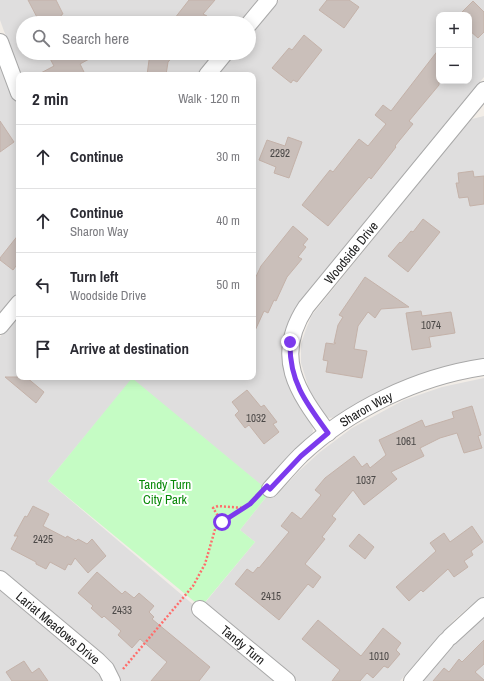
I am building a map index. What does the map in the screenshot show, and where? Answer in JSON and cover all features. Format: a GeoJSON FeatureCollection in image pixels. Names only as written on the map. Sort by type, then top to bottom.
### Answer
{"type":"FeatureCollection","features":[{"type":"Feature","properties":{"kind":"street"},"geometry":{"type":"LineString","coordinates":[[256,16],[269,0]]}},
{"type":"Feature","properties":{"kind":"street"},"geometry":{"type":"LineString","coordinates":[[0,42],[16,85]]}},
{"type":"Feature","properties":{"kind":"street"},"geometry":{"type":"LineString","coordinates":[[209,72],[219,60]]}},
{"type":"Feature","properties":{"kind":"street","name":"Woodside Drive"},"geometry":{"type":"LineString","coordinates":[[328,433],[301,394],[291,367],[290,342],[297,323],[306,307],[484,90]]}},
{"type":"Feature","properties":{"kind":"street"},"geometry":{"type":"LineString","coordinates":[[0,326],[16,307]]}},
{"type":"Feature","properties":{"kind":"street","name":"Sharon Way"},"geometry":{"type":"LineString","coordinates":[[270,489],[301,456],[328,433],[369,406],[395,393],[457,372],[484,367]]}},
{"type":"Feature","properties":{"kind":"street","name":"Lariat Meadows Drive"},"geometry":{"type":"LineString","coordinates":[[0,579],[98,661],[106,669],[111,679]]}},
{"type":"Feature","properties":{"kind":"street"},"geometry":{"type":"LineString","coordinates":[[412,681],[448,639],[484,606]]}},
{"type":"Feature","properties":{"kind":"street","name":"Tandy Turn"},"geometry":{"type":"LineString","coordinates":[[200,609],[286,681]]}},
{"type":"Feature","properties":{"kind":"path"},"geometry":{"type":"LineString","coordinates":[[111,679],[122,670],[190,591],[205,564],[215,528],[254,501],[267,486],[270,489]]}},
{"type":"Feature","properties":{"kind":"path"},"geometry":{"type":"LineString","coordinates":[[222,522],[213,508],[218,506],[244,508]]}},
{"type":"Feature","properties":{"kind":"shaded area"},"geometry":{"type":"Polygon","coordinates":[[[0,0],[261,0],[248,16],[16,16],[16,60],[212,60],[202,72],[19,72],[0,20],[0,0]]]}},
{"type":"Feature","properties":{"kind":"shaded area"},"geometry":{"type":"Polygon","coordinates":[[[279,0],[484,0],[484,77],[307,292],[293,314],[289,384],[298,404],[312,423],[313,431],[310,438],[292,454],[262,486],[133,380],[256,380],[256,72],[219,72],[229,60],[256,60],[256,28],[279,0]]]}},
{"type":"Feature","properties":{"kind":"shaded area"},"geometry":{"type":"Polygon","coordinates":[[[0,42],[16,85],[16,299],[0,318],[0,42]]]}},
{"type":"Feature","properties":{"kind":"shaded area"},"geometry":{"type":"Polygon","coordinates":[[[484,116],[484,360],[337,417],[329,418],[324,414],[309,389],[301,363],[301,344],[312,315],[472,119],[484,116]]]}},
{"type":"Feature","properties":{"kind":"shaded area"},"geometry":{"type":"Polygon","coordinates":[[[16,318],[16,380],[131,380],[48,481],[283,681],[0,681],[0,337],[16,318]]]}},
{"type":"Feature","properties":{"kind":"shaded area"},"geometry":{"type":"Polygon","coordinates":[[[484,378],[484,597],[469,607],[453,621],[400,681],[297,681],[204,604],[255,542],[240,530],[270,492],[276,496],[298,472],[320,452],[352,428],[404,400],[442,387],[484,378]]]}},
{"type":"Feature","properties":{"kind":"shaded area"},"geometry":{"type":"Polygon","coordinates":[[[484,616],[484,681],[418,681],[446,649],[484,616]]]}},
{"type":"Feature","properties":{"kind":"green space","name":"Tandy Turn City Park"},"geometry":{"type":"Polygon","coordinates":[[[130,380],[134,380],[270,492],[240,530],[255,542],[201,607],[48,481],[130,380]]]}},
{"type":"Feature","properties":{"kind":"building"},"geometry":{"type":"Polygon","coordinates":[[[28,0],[56,0],[63,14],[62,16],[36,16],[28,0]]]}},
{"type":"Feature","properties":{"kind":"building"},"geometry":{"type":"Polygon","coordinates":[[[189,0],[215,0],[203,14],[207,16],[176,16],[189,0]]]}},
{"type":"Feature","properties":{"kind":"building"},"geometry":{"type":"Polygon","coordinates":[[[327,0],[349,0],[359,7],[344,28],[319,10],[327,0]]]}},
{"type":"Feature","properties":{"kind":"building"},"geometry":{"type":"Polygon","coordinates":[[[473,1],[484,12],[484,32],[478,38],[472,33],[472,12],[462,12],[473,1]]]}},
{"type":"Feature","properties":{"kind":"building"},"geometry":{"type":"Polygon","coordinates":[[[304,35],[322,50],[297,82],[293,80],[291,83],[272,68],[289,48],[292,50],[304,35]]]}},
{"type":"Feature","properties":{"kind":"building"},"geometry":{"type":"Polygon","coordinates":[[[436,53],[436,84],[439,85],[409,121],[413,124],[371,179],[369,177],[328,226],[302,205],[330,170],[333,172],[359,139],[368,146],[386,124],[375,115],[383,105],[391,111],[436,53]]]}},
{"type":"Feature","properties":{"kind":"building"},"geometry":{"type":"Polygon","coordinates":[[[51,60],[87,60],[80,64],[84,72],[43,72],[54,66],[51,60]]]}},
{"type":"Feature","properties":{"kind":"building"},"geometry":{"type":"Polygon","coordinates":[[[149,60],[170,60],[166,72],[147,72],[149,60]]]}},
{"type":"Feature","properties":{"kind":"building"},"geometry":{"type":"Polygon","coordinates":[[[0,121],[14,142],[0,152],[0,121]]]}},
{"type":"Feature","properties":{"kind":"building"},"geometry":{"type":"Polygon","coordinates":[[[288,137],[302,142],[289,178],[274,173],[276,167],[259,160],[267,140],[285,146],[288,137]]]}},
{"type":"Feature","properties":{"kind":"building"},"geometry":{"type":"Polygon","coordinates":[[[473,171],[474,177],[484,176],[484,204],[470,206],[468,197],[459,198],[456,183],[459,183],[458,173],[473,171]]]}},
{"type":"Feature","properties":{"kind":"building"},"geometry":{"type":"Polygon","coordinates":[[[423,219],[440,232],[408,272],[388,256],[411,231],[413,232],[423,219]]]}},
{"type":"Feature","properties":{"kind":"building"},"geometry":{"type":"Polygon","coordinates":[[[293,226],[308,239],[303,245],[306,247],[298,257],[302,259],[287,277],[276,301],[274,300],[268,313],[264,311],[256,328],[256,277],[261,266],[293,226]]]}},
{"type":"Feature","properties":{"kind":"building"},"geometry":{"type":"Polygon","coordinates":[[[16,238],[16,266],[13,270],[0,260],[16,238]]]}},
{"type":"Feature","properties":{"kind":"building"},"geometry":{"type":"Polygon","coordinates":[[[365,277],[409,307],[381,309],[375,318],[368,312],[358,326],[354,349],[367,351],[362,378],[326,372],[328,361],[323,360],[326,343],[334,344],[336,343],[334,343],[338,325],[343,317],[339,315],[365,277]]]}},
{"type":"Feature","properties":{"kind":"building"},"geometry":{"type":"Polygon","coordinates":[[[421,311],[422,316],[451,312],[455,333],[429,337],[431,347],[412,350],[406,313],[421,311]]]}},
{"type":"Feature","properties":{"kind":"building"},"geometry":{"type":"Polygon","coordinates":[[[5,377],[16,377],[16,380],[30,380],[44,392],[36,403],[5,377]]]}},
{"type":"Feature","properties":{"kind":"building"},"geometry":{"type":"Polygon","coordinates":[[[247,390],[261,407],[264,405],[277,422],[273,424],[279,432],[264,444],[249,425],[245,428],[235,415],[239,411],[232,402],[247,390]]]}},
{"type":"Feature","properties":{"kind":"building"},"geometry":{"type":"Polygon","coordinates":[[[472,406],[481,435],[478,436],[482,448],[464,453],[457,433],[440,438],[420,448],[424,456],[391,472],[397,479],[364,505],[353,490],[332,516],[336,519],[322,537],[325,539],[305,564],[321,577],[313,588],[308,584],[279,620],[235,584],[247,569],[253,573],[258,567],[259,568],[289,532],[281,526],[292,512],[301,519],[321,495],[315,490],[325,478],[354,456],[362,467],[367,463],[370,468],[386,455],[379,440],[422,420],[425,427],[454,418],[452,412],[472,406]]]}},
{"type":"Feature","properties":{"kind":"building"},"geometry":{"type":"Polygon","coordinates":[[[33,506],[49,514],[43,526],[66,538],[67,536],[76,541],[78,539],[87,544],[92,539],[106,556],[88,573],[75,558],[71,565],[68,564],[65,570],[50,562],[46,569],[11,549],[18,536],[14,536],[25,516],[27,517],[33,506]]]}},
{"type":"Feature","properties":{"kind":"building"},"geometry":{"type":"Polygon","coordinates":[[[472,526],[483,542],[471,551],[473,555],[464,561],[468,567],[454,577],[448,569],[423,592],[421,590],[409,601],[396,587],[436,551],[430,543],[444,533],[450,542],[472,526]]]}},
{"type":"Feature","properties":{"kind":"building"},"geometry":{"type":"Polygon","coordinates":[[[359,534],[374,547],[365,559],[349,546],[359,534]]]}},
{"type":"Feature","properties":{"kind":"building"},"geometry":{"type":"Polygon","coordinates":[[[97,572],[122,594],[125,591],[134,598],[139,593],[154,606],[149,612],[154,617],[152,619],[210,667],[199,681],[151,681],[167,662],[140,639],[132,648],[118,635],[121,631],[104,616],[102,618],[91,608],[93,606],[78,593],[97,572]]]}},
{"type":"Feature","properties":{"kind":"building"},"geometry":{"type":"Polygon","coordinates":[[[318,620],[361,656],[383,628],[401,643],[396,650],[400,654],[388,668],[384,666],[373,678],[367,673],[360,681],[332,681],[340,670],[302,639],[318,620]]]}},
{"type":"Feature","properties":{"kind":"building"},"geometry":{"type":"Polygon","coordinates":[[[484,640],[484,664],[475,672],[484,681],[433,681],[444,668],[449,672],[459,659],[462,662],[484,640]]]}},
{"type":"Feature","properties":{"kind":"building"},"geometry":{"type":"Polygon","coordinates":[[[24,661],[32,673],[39,668],[48,681],[12,681],[6,672],[24,661]]]}},
{"type":"Feature","properties":{"kind":"route"},"geometry":{"type":"LineString","coordinates":[[222,522],[254,501],[267,486],[270,489],[301,456],[328,433],[309,407],[295,380],[291,367],[290,342]]}}]}
